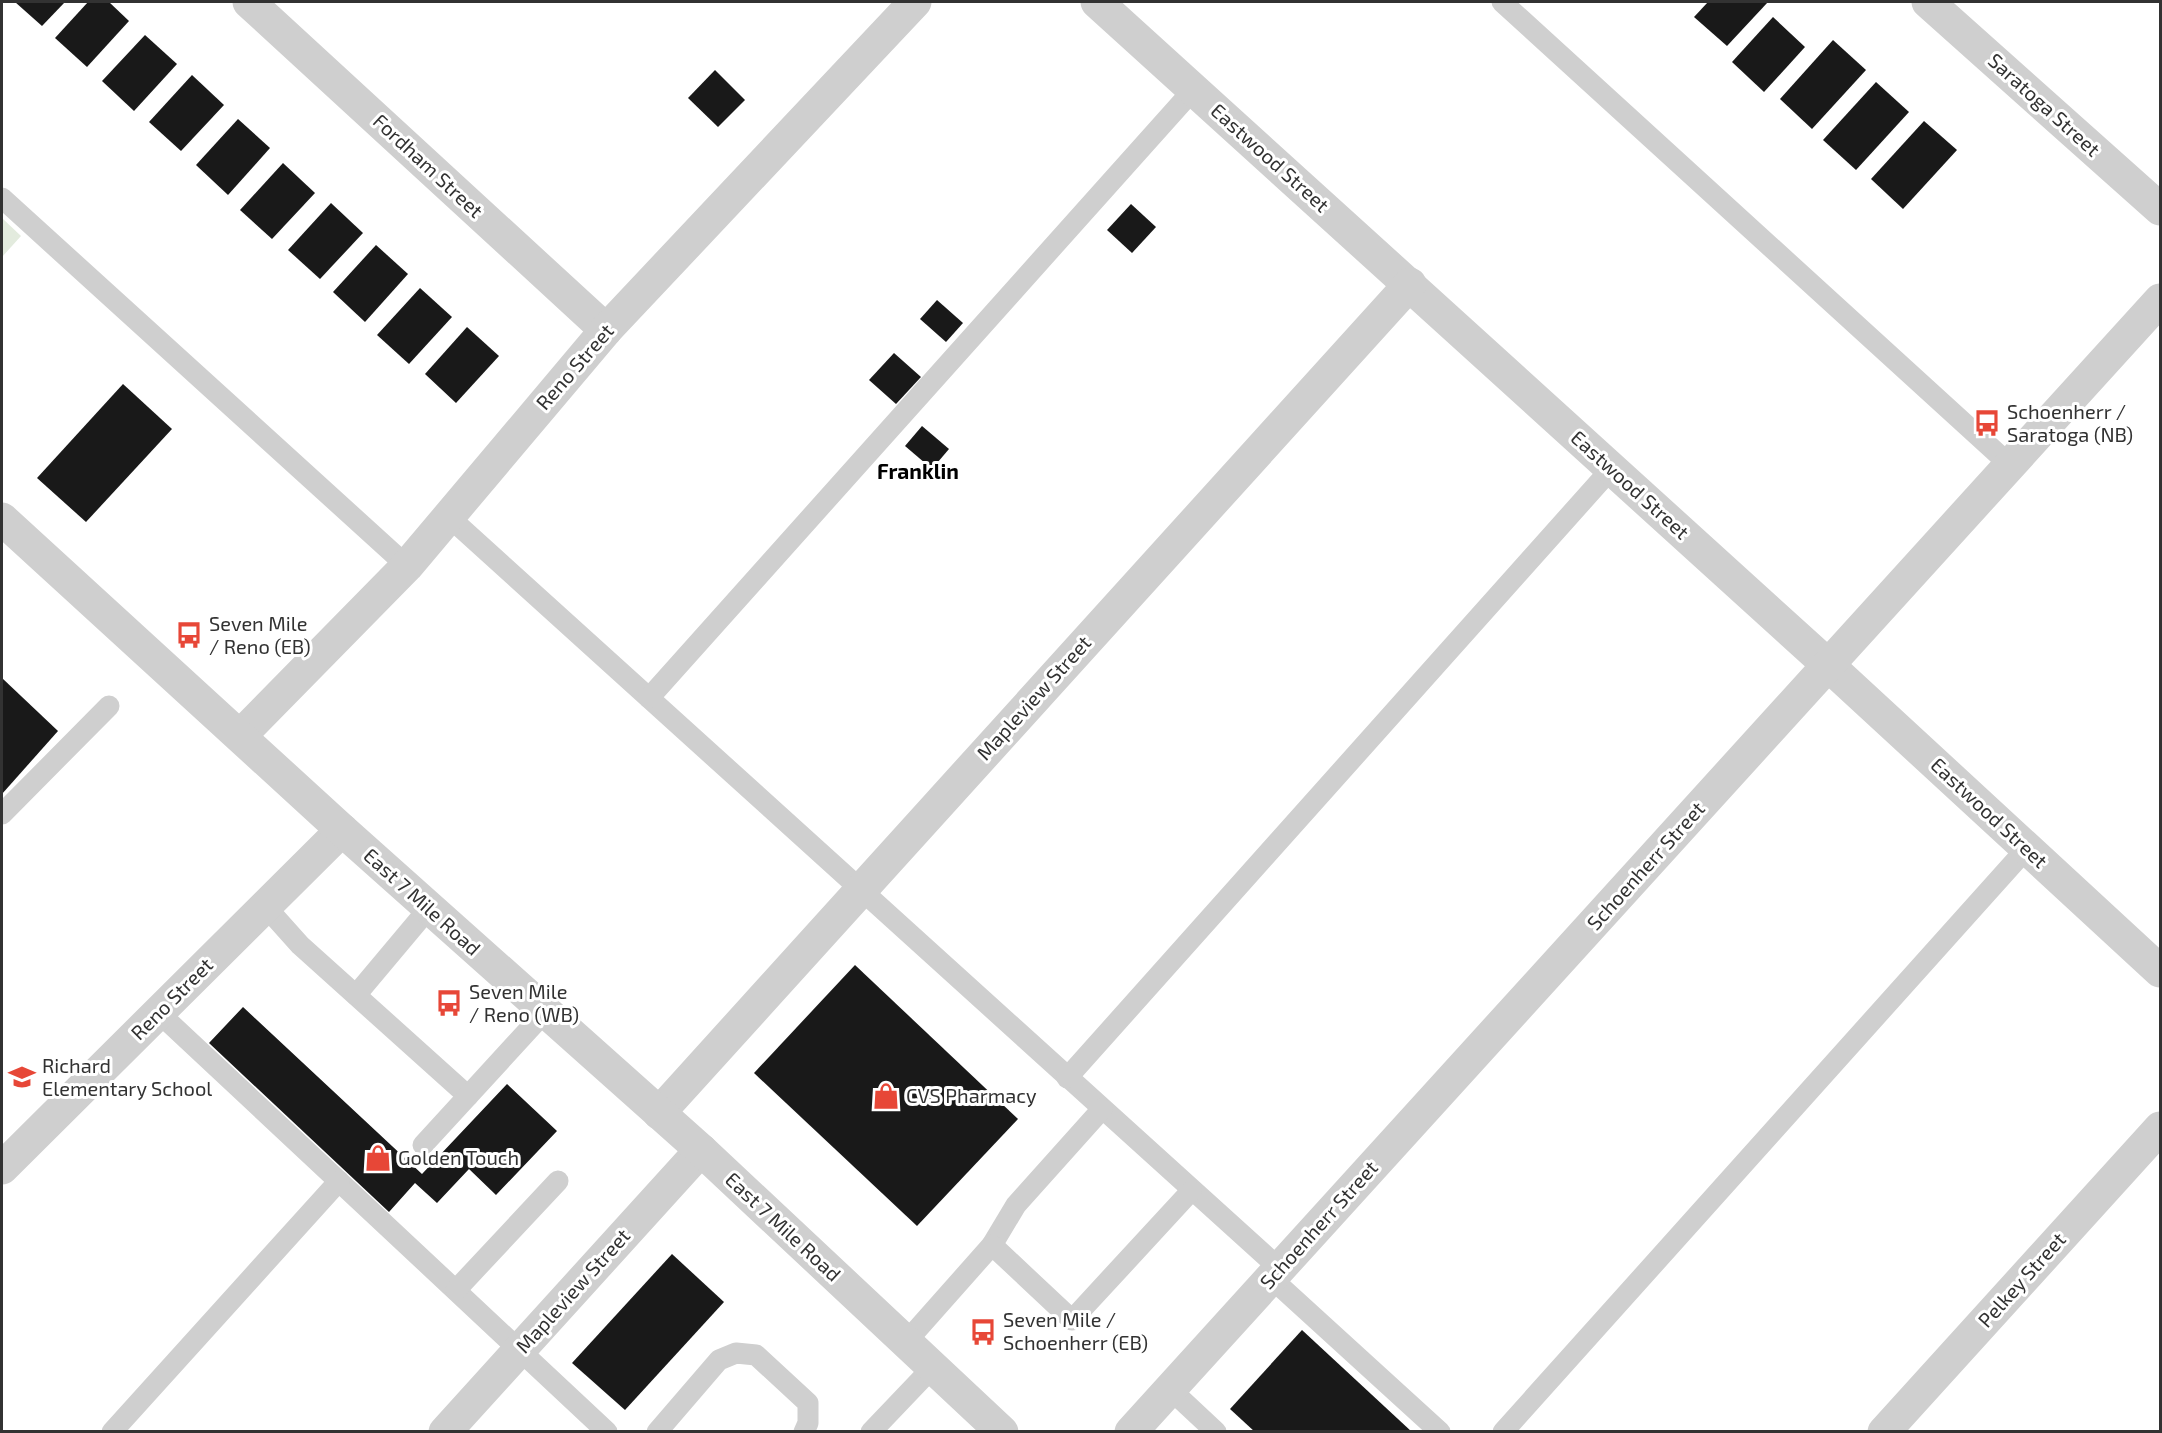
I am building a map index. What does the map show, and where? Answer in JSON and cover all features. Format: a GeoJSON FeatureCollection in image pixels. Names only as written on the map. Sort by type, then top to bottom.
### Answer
{"type":"FeatureCollection","features":[{"type":"Feature","properties":{"kind":"street","name":"Fordham Street"},"geometry":{"type":"LineString","coordinates":[[249,2],[606,330]]}},
{"type":"Feature","properties":{"kind":"street","name":"Reno Street"},"geometry":{"type":"LineString","coordinates":[[240,736],[407,566],[606,330],[915,2]]}},
{"type":"Feature","properties":{"kind":"street","name":"Eastwood Street"},"geometry":{"type":"LineString","coordinates":[[1097,2],[1612,468],[2160,971]]}},
{"type":"Feature","properties":{"kind":"street","name":"Saratoga Street"},"geometry":{"type":"LineString","coordinates":[[1928,2],[2160,209]]}},
{"type":"Feature","properties":{"kind":"street","name":"Mapleview Street"},"geometry":{"type":"LineString","coordinates":[[659,1113],[1410,284]]}},
{"type":"Feature","properties":{"kind":"street","name":"Schoenherr Street"},"geometry":{"type":"LineString","coordinates":[[1131,1431],[2160,300]]}},
{"type":"Feature","properties":{"kind":"street","name":"East 7 Mile Road"},"geometry":{"type":"LineString","coordinates":[[2,519],[342,830],[701,1150],[1002,1431]]}},
{"type":"Feature","properties":{"kind":"street","name":"Reno Street"},"geometry":{"type":"LineString","coordinates":[[2,1168],[342,830]]}},
{"type":"Feature","properties":{"kind":"street","name":"Pelkey Street"},"geometry":{"type":"LineString","coordinates":[[1884,1431],[2160,1128]]}},
{"type":"Feature","properties":{"kind":"street","name":"Mapleview Street"},"geometry":{"type":"LineString","coordinates":[[445,1431],[701,1150]]}},
{"type":"Feature","properties":{"kind":"lane"},"geometry":{"type":"LineString","coordinates":[[1502,2],[2010,465]]}},
{"type":"Feature","properties":{"kind":"lane"},"geometry":{"type":"LineString","coordinates":[[649,698],[1194,90]]}},
{"type":"Feature","properties":{"kind":"lane"},"geometry":{"type":"LineString","coordinates":[[2,198],[407,566]]}},
{"type":"Feature","properties":{"kind":"lane"},"geometry":{"type":"LineString","coordinates":[[1067,1078],[1612,468]]}},
{"type":"Feature","properties":{"kind":"lane"},"geometry":{"type":"LineString","coordinates":[[448,516],[1191,1191],[1440,1431]]}},
{"type":"Feature","properties":{"kind":"lane"},"geometry":{"type":"LineString","coordinates":[[2,814],[109,706]]}},
{"type":"Feature","properties":{"kind":"lane"},"geometry":{"type":"LineString","coordinates":[[1503,1431],[2027,848]]}},
{"type":"Feature","properties":{"kind":"lane"},"geometry":{"type":"LineString","coordinates":[[266,907],[300,945],[468,1096]]}},
{"type":"Feature","properties":{"kind":"lane"},"geometry":{"type":"LineString","coordinates":[[356,995],[429,908]]}},
{"type":"Feature","properties":{"kind":"lane"},"geometry":{"type":"LineString","coordinates":[[158,1012],[607,1431]]}},
{"type":"Feature","properties":{"kind":"lane"},"geometry":{"type":"LineString","coordinates":[[423,1145],[545,1012]]}},
{"type":"Feature","properties":{"kind":"lane"},"geometry":{"type":"LineString","coordinates":[[906,1342],[992,1245],[1016,1205],[1102,1109]]}},
{"type":"Feature","properties":{"kind":"lane"},"geometry":{"type":"LineString","coordinates":[[112,1431],[339,1181]]}},
{"type":"Feature","properties":{"kind":"lane"},"geometry":{"type":"LineString","coordinates":[[456,1290],[558,1181]]}},
{"type":"Feature","properties":{"kind":"lane"},"geometry":{"type":"LineString","coordinates":[[992,1245],[1072,1320],[1191,1191]]}},
{"type":"Feature","properties":{"kind":"lane"},"geometry":{"type":"LineString","coordinates":[[657,1431],[719,1360],[736,1353],[756,1354],[808,1404],[808,1423],[804,1431]]}},
{"type":"Feature","properties":{"kind":"lane"},"geometry":{"type":"LineString","coordinates":[[872,1431],[933,1367]]}},
{"type":"Feature","properties":{"kind":"lane"},"geometry":{"type":"LineString","coordinates":[[1170,1389],[1215,1431]]}},
{"type":"Feature","properties":{"kind":"shaded area"},"geometry":{"type":"Polygon","coordinates":[[[2,218],[21,236],[2,257],[2,218]]]}},
{"type":"Feature","properties":{"kind":"building"},"geometry":{"type":"Polygon","coordinates":[[[15,2],[65,2],[42,26],[15,2]]]}},
{"type":"Feature","properties":{"kind":"building"},"geometry":{"type":"Polygon","coordinates":[[[88,2],[109,2],[129,21],[87,67],[55,38],[88,2]]]}},
{"type":"Feature","properties":{"kind":"building"},"geometry":{"type":"Polygon","coordinates":[[[1708,2],[1768,2],[1727,46],[1694,17],[1708,2]]]}},
{"type":"Feature","properties":{"kind":"building"},"geometry":{"type":"Polygon","coordinates":[[[1773,17],[1805,47],[1764,92],[1732,62],[1773,17]]]}},
{"type":"Feature","properties":{"kind":"building"},"geometry":{"type":"Polygon","coordinates":[[[145,35],[177,64],[134,111],[102,81],[145,35]]]}},
{"type":"Feature","properties":{"kind":"building"},"geometry":{"type":"Polygon","coordinates":[[[1833,40],[1866,70],[1812,129],[1780,99],[1833,40]]]}},
{"type":"Feature","properties":{"kind":"building"},"geometry":{"type":"Polygon","coordinates":[[[715,70],[745,100],[718,127],[688,98],[715,70]]]}},
{"type":"Feature","properties":{"kind":"building"},"geometry":{"type":"Polygon","coordinates":[[[192,75],[224,105],[181,151],[149,122],[192,75]]]}},
{"type":"Feature","properties":{"kind":"building"},"geometry":{"type":"Polygon","coordinates":[[[1876,82],[1909,112],[1856,170],[1823,140],[1876,82]]]}},
{"type":"Feature","properties":{"kind":"building"},"geometry":{"type":"Polygon","coordinates":[[[238,119],[270,148],[228,195],[196,165],[238,119]]]}},
{"type":"Feature","properties":{"kind":"building"},"geometry":{"type":"Polygon","coordinates":[[[1924,121],[1957,150],[1903,209],[1871,179],[1924,121]]]}},
{"type":"Feature","properties":{"kind":"building"},"geometry":{"type":"Polygon","coordinates":[[[283,163],[315,193],[272,239],[240,210],[283,163]]]}},
{"type":"Feature","properties":{"kind":"building"},"geometry":{"type":"Polygon","coordinates":[[[331,203],[363,233],[320,279],[288,250],[331,203]]]}},
{"type":"Feature","properties":{"kind":"building"},"geometry":{"type":"Polygon","coordinates":[[[1131,204],[1156,227],[1132,253],[1107,230],[1131,204]]]}},
{"type":"Feature","properties":{"kind":"building"},"geometry":{"type":"Polygon","coordinates":[[[376,245],[408,274],[365,322],[333,292],[376,245]]]}},
{"type":"Feature","properties":{"kind":"building"},"geometry":{"type":"Polygon","coordinates":[[[420,288],[452,317],[409,364],[377,335],[420,288]]]}},
{"type":"Feature","properties":{"kind":"building"},"geometry":{"type":"Polygon","coordinates":[[[937,300],[963,323],[946,342],[920,319],[937,300]]]}},
{"type":"Feature","properties":{"kind":"building"},"geometry":{"type":"Polygon","coordinates":[[[467,327],[499,356],[456,403],[425,374],[467,327]]]}},
{"type":"Feature","properties":{"kind":"building"},"geometry":{"type":"Polygon","coordinates":[[[894,353],[921,377],[896,404],[869,380],[894,353]]]}},
{"type":"Feature","properties":{"kind":"building"},"geometry":{"type":"Polygon","coordinates":[[[123,384],[172,429],[86,522],[37,478],[123,384]]]}},
{"type":"Feature","properties":{"kind":"building"},"geometry":{"type":"Polygon","coordinates":[[[922,426],[949,449],[932,469],[905,446],[922,426]]]}},
{"type":"Feature","properties":{"kind":"building"},"geometry":{"type":"Polygon","coordinates":[[[2,678],[58,731],[2,794],[2,678]]]}},
{"type":"Feature","properties":{"kind":"building","name":"CVS Pharmacy"},"geometry":{"type":"Polygon","coordinates":[[[855,965],[1018,1119],[917,1226],[754,1073],[855,965]]]}},
{"type":"Feature","properties":{"kind":"building"},"geometry":{"type":"Polygon","coordinates":[[[243,1007],[422,1174],[507,1084],[557,1131],[496,1195],[469,1169],[437,1203],[415,1183],[389,1212],[209,1043],[243,1007]]]}},
{"type":"Feature","properties":{"kind":"building"},"geometry":{"type":"Polygon","coordinates":[[[672,1254],[724,1302],[625,1410],[572,1363],[672,1254]]]}},
{"type":"Feature","properties":{"kind":"building"},"geometry":{"type":"Polygon","coordinates":[[[1302,1330],[1412,1432],[1255,1432],[1230,1409],[1302,1330]]]}},
{"type":"Feature","properties":{"kind":"place","name":"Schoenherr / Saratoga (NB)"},"geometry":{"type":"Point","coordinates":[1987,423]}},
{"type":"Feature","properties":{"kind":"place","name":"Seven Mile / Reno (EB)"},"geometry":{"type":"Point","coordinates":[189,635]}},
{"type":"Feature","properties":{"kind":"place","name":"Seven Mile / Reno (WB)"},"geometry":{"type":"Point","coordinates":[449,1003]}},
{"type":"Feature","properties":{"kind":"place","name":"Richard Elementary School"},"geometry":{"type":"Point","coordinates":[22,1077]}},
{"type":"Feature","properties":{"kind":"place","name":"CVS Pharmacy"},"geometry":{"type":"Point","coordinates":[886,1096]}},
{"type":"Feature","properties":{"kind":"place","name":"Golden Touch"},"geometry":{"type":"Point","coordinates":[378,1158]}},
{"type":"Feature","properties":{"kind":"place","name":"Seven Mile / Schoenherr (EB)"},"geometry":{"type":"Point","coordinates":[983,1332]}},
{"type":"Feature","properties":{"kind":"district","name":"Franklin"},"geometry":{"type":"Point","coordinates":[918,472]}}]}
